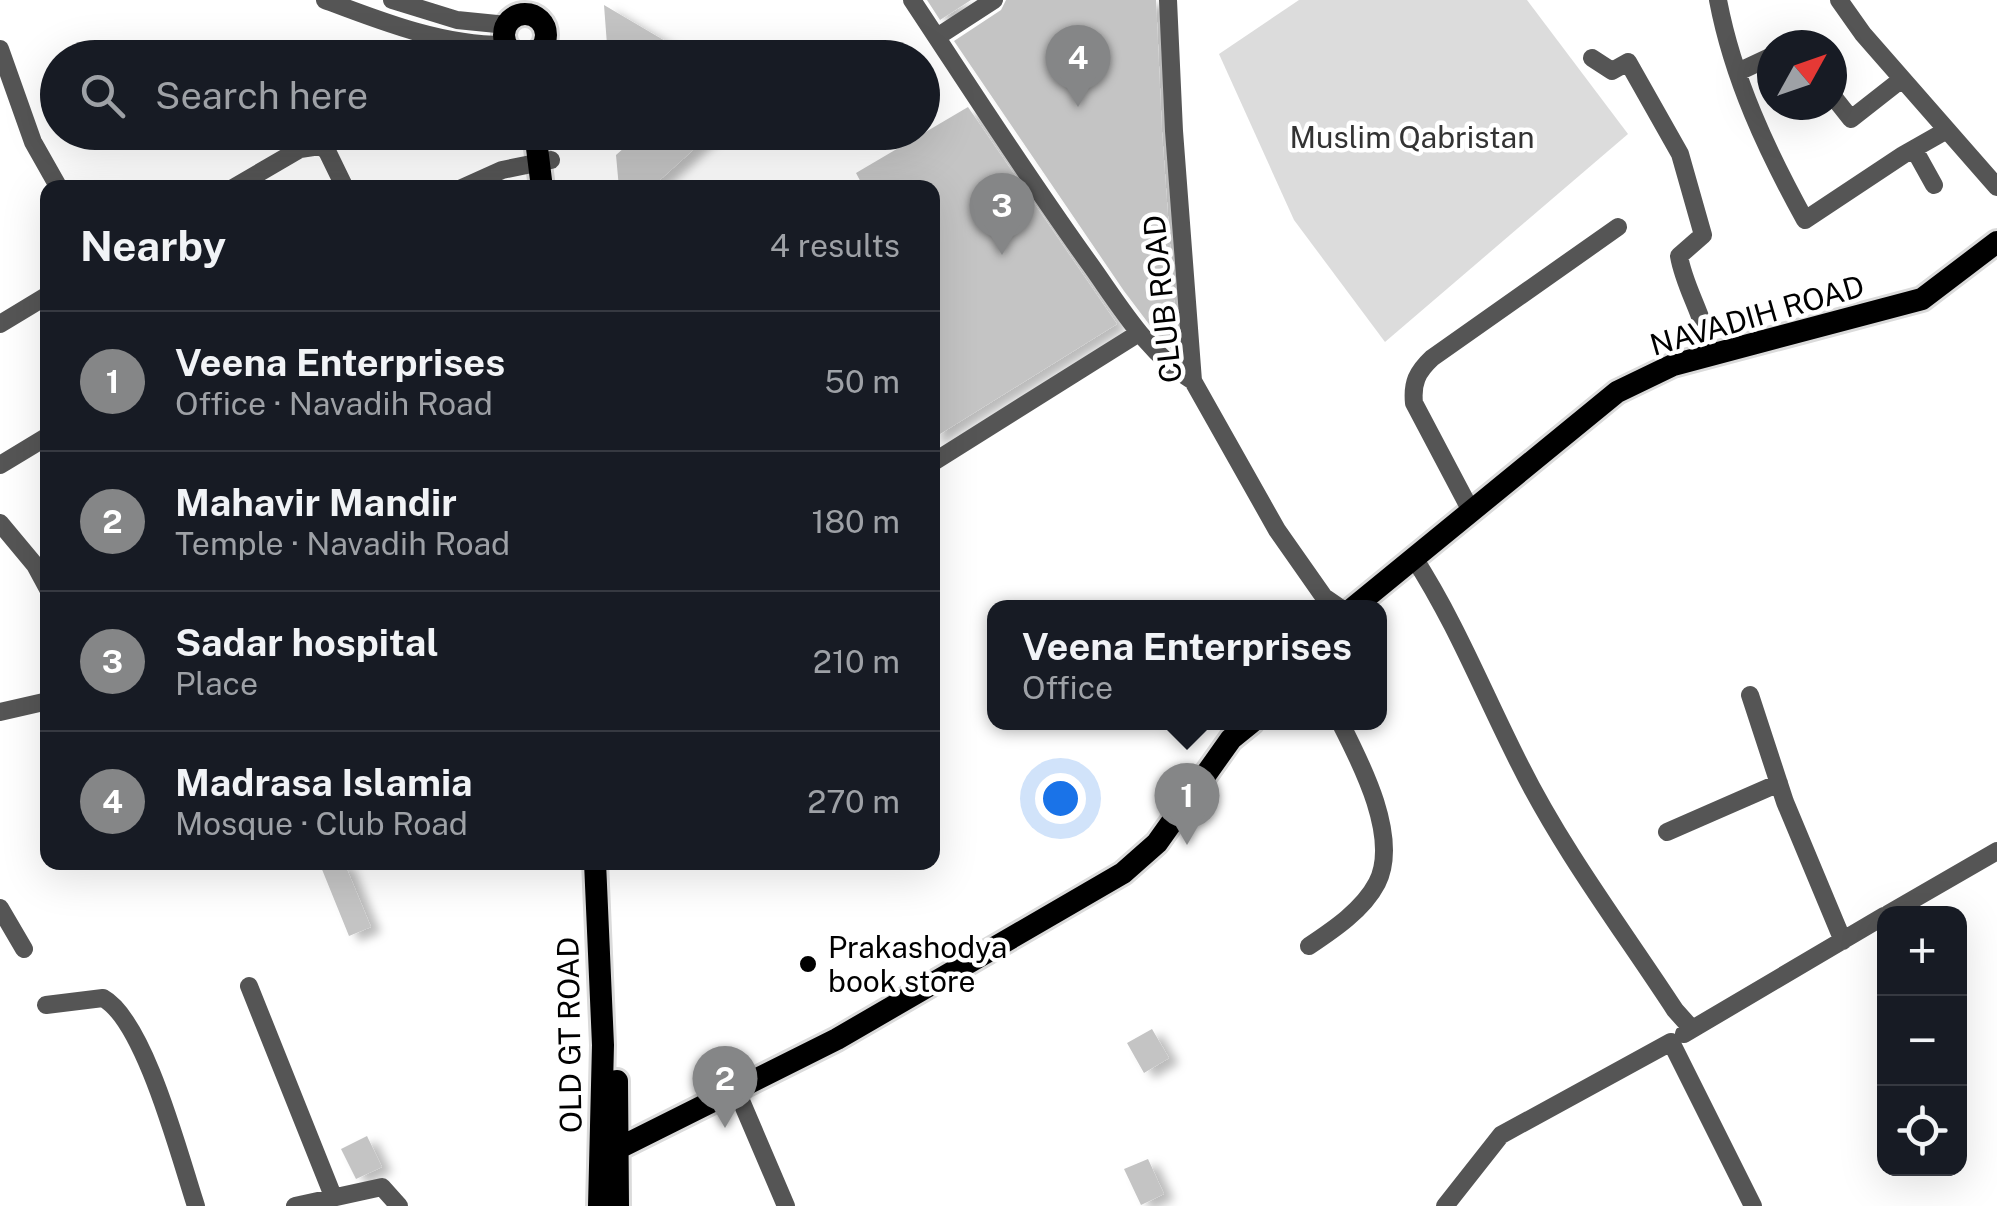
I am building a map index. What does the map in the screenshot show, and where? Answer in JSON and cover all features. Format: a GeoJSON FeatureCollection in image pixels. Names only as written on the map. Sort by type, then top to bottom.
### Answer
{"type":"FeatureCollection","features":[{"type":"Feature","properties":{"kind":"main road"},"geometry":{"type":"LineString","coordinates":[[541,150],[551,180]]}},
{"type":"Feature","properties":{"kind":"main road"},"geometry":{"type":"LineString","coordinates":[[543,180],[546,150]]}},
{"type":"Feature","properties":{"kind":"main road","name":"NAVADIH ROAD"},"geometry":{"type":"LineString","coordinates":[[1363,600],[1618,392],[1672,365],[1922,298],[1997,242]]}},
{"type":"Feature","properties":{"kind":"main road"},"geometry":{"type":"LineString","coordinates":[[609,1149],[837,1038],[1124,873],[1157,844],[1231,739],[1242,730]]}},
{"type":"Feature","properties":{"kind":"main road","name":"OLD GT ROAD"},"geometry":{"type":"LineString","coordinates":[[595,870],[609,1149],[618,1206]]}},
{"type":"Feature","properties":{"kind":"main road","name":"OLD GT ROAD"},"geometry":{"type":"LineString","coordinates":[[600,1206],[609,1149],[610,870]]}},
{"type":"Feature","properties":{"kind":"street"},"geometry":{"type":"LineString","coordinates":[[325,0],[450,40]]}},
{"type":"Feature","properties":{"kind":"street"},"geometry":{"type":"LineString","coordinates":[[392,0],[457,20],[525,32]]}},
{"type":"Feature","properties":{"kind":"street"},"geometry":{"type":"LineString","coordinates":[[912,0],[938,40]]}},
{"type":"Feature","properties":{"kind":"street"},"geometry":{"type":"LineString","coordinates":[[936,37],[994,0]]}},
{"type":"Feature","properties":{"kind":"street","name":"CLUB ROAD"},"geometry":{"type":"LineString","coordinates":[[1168,0],[1193,381],[1277,530],[1329,600]]}},
{"type":"Feature","properties":{"kind":"street"},"geometry":{"type":"LineString","coordinates":[[1718,0],[1724,33],[1766,149],[1805,220],[1946,130]]}},
{"type":"Feature","properties":{"kind":"street"},"geometry":{"type":"LineString","coordinates":[[1839,0],[1863,34],[1997,187]]}},
{"type":"Feature","properties":{"kind":"street"},"geometry":{"type":"LineString","coordinates":[[499,40],[525,32]]}},
{"type":"Feature","properties":{"kind":"street"},"geometry":{"type":"LineString","coordinates":[[940,43],[1059,222],[1139,333],[1193,381]]}},
{"type":"Feature","properties":{"kind":"street"},"geometry":{"type":"LineString","coordinates":[[0,48],[33,142],[54,180]]}},
{"type":"Feature","properties":{"kind":"street"},"geometry":{"type":"LineString","coordinates":[[1592,58],[1612,71],[1628,62],[1680,154],[1703,234],[1679,256],[1683,279],[1708,335],[1709,355]]}},
{"type":"Feature","properties":{"kind":"street"},"geometry":{"type":"LineString","coordinates":[[1738,72],[1757,64]]}},
{"type":"Feature","properties":{"kind":"street"},"geometry":{"type":"LineString","coordinates":[[1847,114],[1851,119],[1902,79]]}},
{"type":"Feature","properties":{"kind":"street"},"geometry":{"type":"LineString","coordinates":[[1914,148],[1934,185]]}},
{"type":"Feature","properties":{"kind":"street"},"geometry":{"type":"LineString","coordinates":[[247,180],[298,150]]}},
{"type":"Feature","properties":{"kind":"street"},"geometry":{"type":"LineString","coordinates":[[325,150],[341,180]]}},
{"type":"Feature","properties":{"kind":"street"},"geometry":{"type":"LineString","coordinates":[[480,180],[502,170],[545,160]]}},
{"type":"Feature","properties":{"kind":"street"},"geometry":{"type":"LineString","coordinates":[[1471,511],[1414,403],[1413,386],[1418,371],[1618,227]]}},
{"type":"Feature","properties":{"kind":"street"},"geometry":{"type":"LineString","coordinates":[[0,324],[40,299]]}},
{"type":"Feature","properties":{"kind":"street"},"geometry":{"type":"LineString","coordinates":[[940,457],[1139,333]]}},
{"type":"Feature","properties":{"kind":"street"},"geometry":{"type":"LineString","coordinates":[[0,465],[40,441]]}},
{"type":"Feature","properties":{"kind":"street"},"geometry":{"type":"LineString","coordinates":[[0,523],[40,575]]}},
{"type":"Feature","properties":{"kind":"street"},"geometry":{"type":"LineString","coordinates":[[1414,558],[1462,641],[1546,812],[1692,1030]]}},
{"type":"Feature","properties":{"kind":"street"},"geometry":{"type":"LineString","coordinates":[[1750,696],[1779,783],[1843,940]]}},
{"type":"Feature","properties":{"kind":"street"},"geometry":{"type":"LineString","coordinates":[[0,712],[40,703]]}},
{"type":"Feature","properties":{"kind":"street"},"geometry":{"type":"LineString","coordinates":[[1309,946],[1336,928],[1363,901],[1376,884],[1383,862],[1382,832],[1374,798],[1344,730]]}},
{"type":"Feature","properties":{"kind":"street"},"geometry":{"type":"LineString","coordinates":[[1667,832],[1779,783]]}},
{"type":"Feature","properties":{"kind":"street"},"geometry":{"type":"LineString","coordinates":[[1901,906],[1997,850]]}},
{"type":"Feature","properties":{"kind":"street"},"geometry":{"type":"LineString","coordinates":[[0,908],[24,949]]}},
{"type":"Feature","properties":{"kind":"street"},"geometry":{"type":"LineString","coordinates":[[1445,1206],[1501,1135],[1671,1042],[1877,920]]}},
{"type":"Feature","properties":{"kind":"street"},"geometry":{"type":"LineString","coordinates":[[249,986],[333,1196]]}},
{"type":"Feature","properties":{"kind":"street"},"geometry":{"type":"LineString","coordinates":[[46,1005],[104,998],[122,1013],[151,1073],[196,1206]]}},
{"type":"Feature","properties":{"kind":"street"},"geometry":{"type":"LineString","coordinates":[[1671,1042],[1754,1206]]}},
{"type":"Feature","properties":{"kind":"street"},"geometry":{"type":"LineString","coordinates":[[736,1090],[786,1206]]}},
{"type":"Feature","properties":{"kind":"street"},"geometry":{"type":"LineString","coordinates":[[296,1206],[382,1187],[399,1206]]}},
{"type":"Feature","properties":{"kind":"green space","name":"Muslim Qabristan"},"geometry":{"type":"Polygon","coordinates":[[[1299,0],[1527,0],[1628,134],[1385,342],[1294,220],[1219,54],[1299,0]]]}},
{"type":"Feature","properties":{"kind":"building"},"geometry":{"type":"Polygon","coordinates":[[[927,0],[971,0],[940,20],[927,0]]]}},
{"type":"Feature","properties":{"kind":"building"},"geometry":{"type":"Polygon","coordinates":[[[1006,0],[1156,0],[1178,355],[1124,291],[954,41],[1001,10],[1006,0]]]}},
{"type":"Feature","properties":{"kind":"building"},"geometry":{"type":"Polygon","coordinates":[[[604,5],[663,40],[607,40],[604,5]]]}},
{"type":"Feature","properties":{"kind":"building"},"geometry":{"type":"Polygon","coordinates":[[[968,107],[1117,324],[940,434],[940,180],[860,180],[856,173],[895,150],[940,150],[940,124],[968,107]]]}},
{"type":"Feature","properties":{"kind":"building"},"geometry":{"type":"Polygon","coordinates":[[[622,150],[693,150],[660,180],[618,180],[616,155],[622,150]]]}},
{"type":"Feature","properties":{"kind":"building"},"geometry":{"type":"Polygon","coordinates":[[[322,870],[347,870],[371,927],[349,936],[322,870]]]}},
{"type":"Feature","properties":{"kind":"building"},"geometry":{"type":"Polygon","coordinates":[[[1152,1029],[1169,1058],[1144,1073],[1127,1043],[1152,1029]]]}},
{"type":"Feature","properties":{"kind":"building"},"geometry":{"type":"Polygon","coordinates":[[[367,1136],[382,1167],[356,1179],[341,1149],[367,1136]]]}},
{"type":"Feature","properties":{"kind":"building"},"geometry":{"type":"Polygon","coordinates":[[[1148,1159],[1164,1194],[1141,1205],[1124,1169],[1148,1159]]]}},
{"type":"Feature","properties":{"kind":"place","name":"Madrasa Islamia"},"geometry":{"type":"Point","coordinates":[1078,107]}},
{"type":"Feature","properties":{"kind":"place","name":"Sadar hospital"},"geometry":{"type":"Point","coordinates":[1002,255]}},
{"type":"Feature","properties":{"kind":"place","name":"Veena Enterprises"},"geometry":{"type":"Point","coordinates":[1187,845]}},
{"type":"Feature","properties":{"kind":"place","name":"Prakashodya book store"},"geometry":{"type":"Point","coordinates":[808,964]}},
{"type":"Feature","properties":{"kind":"place","name":"Mahavir Mandir"},"geometry":{"type":"Point","coordinates":[725,1128]}}]}
